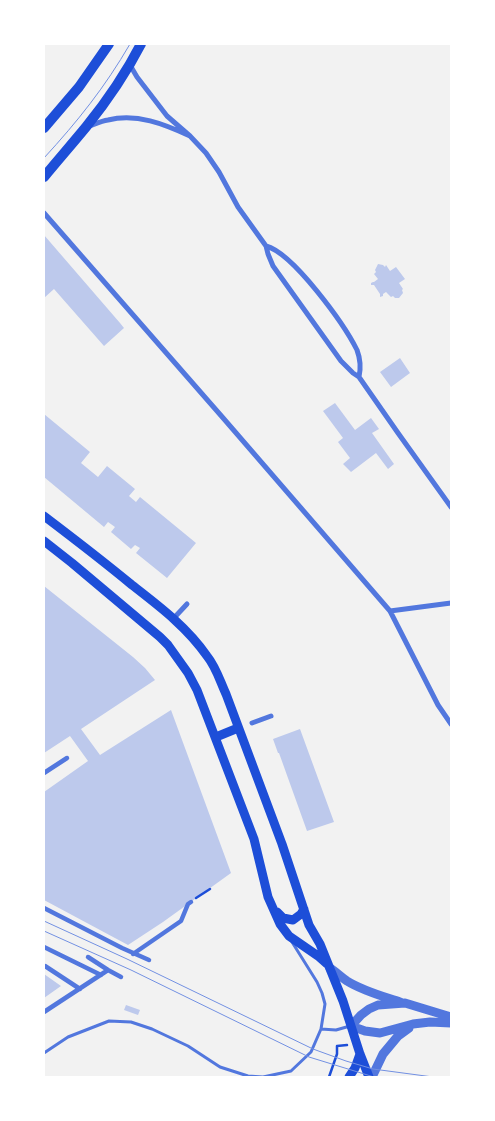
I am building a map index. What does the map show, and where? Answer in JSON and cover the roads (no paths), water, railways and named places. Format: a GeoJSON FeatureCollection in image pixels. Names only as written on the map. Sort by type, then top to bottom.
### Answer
{"type":"FeatureCollection","features":[{"type":"Feature","properties":{"kind":"main road"},"geometry":{"type":"LineString","coordinates":[[44,128],[79,87],[109,44]]}},
{"type":"Feature","properties":{"kind":"main road"},"geometry":{"type":"LineString","coordinates":[[44,177],[110,95],[141,44]]}},
{"type":"Feature","properties":{"kind":"main road"},"geometry":{"type":"LineString","coordinates":[[44,516],[186,630],[209,658],[217,673],[282,844],[309,924],[320,944],[343,1000],[360,1054],[371,1077]]}},
{"type":"Feature","properties":{"kind":"main road"},"geometry":{"type":"LineString","coordinates":[[44,541],[160,636],[188,672],[216,737],[254,839],[268,897],[280,924],[290,936],[318,956],[330,968]]}},
{"type":"Feature","properties":{"kind":"main road"},"geometry":{"type":"LineString","coordinates":[[216,737],[238,728]]}},
{"type":"Feature","properties":{"kind":"main road"},"geometry":{"type":"LineString","coordinates":[[273,908],[283,918],[288,920],[298,918],[304,909]]}},
{"type":"Feature","properties":{"kind":"main road"},"geometry":{"type":"LineString","coordinates":[[349,1077],[360,1054]]}},
{"type":"Feature","properties":{"kind":"street"},"geometry":{"type":"LineString","coordinates":[[130,64],[137,77],[167,116],[204,150],[219,172],[238,207],[266,246],[273,266],[340,361],[353,373],[360,376],[451,507]]}},
{"type":"Feature","properties":{"kind":"street"},"geometry":{"type":"LineString","coordinates":[[86,127],[107,120],[133,118],[150,120],[190,136]]}},
{"type":"Feature","properties":{"kind":"street"},"geometry":{"type":"LineString","coordinates":[[44,213],[390,611],[438,705],[451,724]]}},
{"type":"Feature","properties":{"kind":"street"},"geometry":{"type":"LineString","coordinates":[[266,246],[272,247],[285,257],[305,277],[333,313],[357,351],[361,369],[360,376]]}},
{"type":"Feature","properties":{"kind":"street"},"geometry":{"type":"LineString","coordinates":[[390,611],[451,603]]}},
{"type":"Feature","properties":{"kind":"street"},"geometry":{"type":"LineString","coordinates":[[173,619],[187,604]]}},
{"type":"Feature","properties":{"kind":"street"},"geometry":{"type":"LineString","coordinates":[[252,723],[270,716]]}},
{"type":"Feature","properties":{"kind":"street"},"geometry":{"type":"LineString","coordinates":[[44,773],[68,758]]}},
{"type":"Feature","properties":{"kind":"street"},"geometry":{"type":"LineString","coordinates":[[133,954],[181,921],[188,904],[191,902]]}},
{"type":"Feature","properties":{"kind":"street"},"geometry":{"type":"LineString","coordinates":[[44,908],[148,960]]}},
{"type":"Feature","properties":{"kind":"street"},"geometry":{"type":"LineString","coordinates":[[44,947],[101,975]]}},
{"type":"Feature","properties":{"kind":"street"},"geometry":{"type":"LineString","coordinates":[[88,957],[121,977]]}},
{"type":"Feature","properties":{"kind":"street"},"geometry":{"type":"LineString","coordinates":[[45,966],[80,989]]}},
{"type":"Feature","properties":{"kind":"street"},"geometry":{"type":"LineString","coordinates":[[330,968],[346,980],[371,993],[451,1017]]}},
{"type":"Feature","properties":{"kind":"street"},"geometry":{"type":"LineString","coordinates":[[44,1012],[108,970]]}},
{"type":"Feature","properties":{"kind":"street"},"geometry":{"type":"LineString","coordinates":[[405,1004],[378,1005],[360,1015],[351,1026],[365,1031],[380,1033],[413,1024],[430,1022],[451,1024]]}},
{"type":"Feature","properties":{"kind":"street"},"geometry":{"type":"LineString","coordinates":[[371,1077],[383,1054],[398,1036],[413,1024]]}},
{"type":"Feature","properties":{"kind":"lane"},"geometry":{"type":"LineString","coordinates":[[44,1053],[68,1037],[109,1021],[132,1022],[188,1046],[220,1067],[248,1076],[263,1077],[292,1070],[311,1052],[321,1029],[325,1004],[317,982],[284,930]]}},
{"type":"Feature","properties":{"kind":"lane"},"geometry":{"type":"LineString","coordinates":[[321,1029],[336,1030],[351,1026]]}},
{"type":"Feature","properties":{"kind":"tram line"},"geometry":{"type":"LineString","coordinates":[[44,158],[90,103],[111,75],[130,44]]}},
{"type":"Feature","properties":{"kind":"tram line"},"geometry":{"type":"LineString","coordinates":[[44,921],[313,1049],[373,1069],[433,1077]]}},
{"type":"Feature","properties":{"kind":"tram line"},"geometry":{"type":"LineString","coordinates":[[44,931],[131,970],[309,1057],[374,1077]]}}]}
